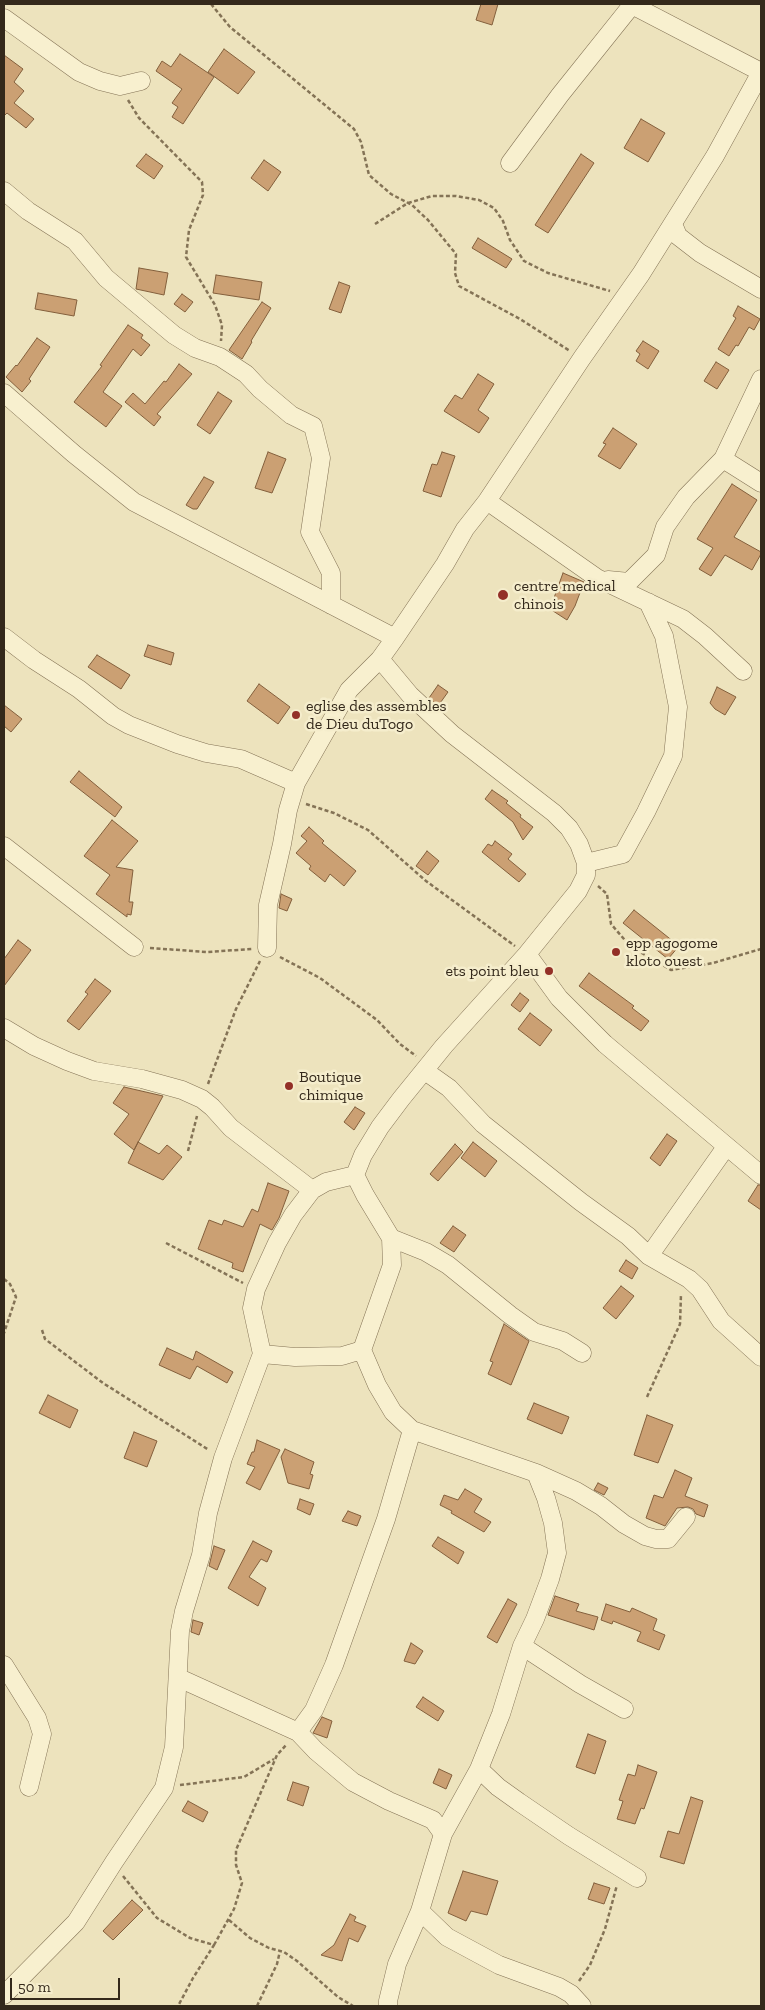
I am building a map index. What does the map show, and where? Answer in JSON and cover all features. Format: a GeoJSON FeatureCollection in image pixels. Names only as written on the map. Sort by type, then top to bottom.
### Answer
{"type":"FeatureCollection","features":[{"type":"Feature","properties":{"kind":"street"},"geometry":{"type":"LineString","coordinates":[[267,948],[268,905],[288,810],[296,782],[349,690],[380,659],[395,638],[445,564],[465,529],[487,500],[673,224],[715,156],[761,72],[632,5],[560,95],[510,162]]}},
{"type":"Feature","properties":{"kind":"street"},"geometry":{"type":"LineString","coordinates":[[4,18],[79,72],[100,81],[120,86],[141,81]]}},
{"type":"Feature","properties":{"kind":"street"},"geometry":{"type":"LineString","coordinates":[[4,191],[28,211],[75,241],[106,278],[174,335],[195,348],[220,357],[240,370],[291,415],[313,426],[321,458],[310,532],[331,573],[331,605]]}},
{"type":"Feature","properties":{"kind":"street"},"geometry":{"type":"LineString","coordinates":[[673,224],[678,236],[700,253],[761,289]]}},
{"type":"Feature","properties":{"kind":"street"},"geometry":{"type":"LineString","coordinates":[[597,578],[629,582],[656,555],[665,526],[686,497],[722,458],[761,379]]}},
{"type":"Feature","properties":{"kind":"street"},"geometry":{"type":"LineString","coordinates":[[4,393],[74,454],[134,502],[395,638]]}},
{"type":"Feature","properties":{"kind":"street"},"geometry":{"type":"LineString","coordinates":[[722,458],[761,483]]}},
{"type":"Feature","properties":{"kind":"street"},"geometry":{"type":"LineString","coordinates":[[487,500],[597,578],[683,619],[705,636],[743,671]]}},
{"type":"Feature","properties":{"kind":"street"},"geometry":{"type":"LineString","coordinates":[[586,869],[623,854],[673,756],[678,707],[664,636],[648,602]]}},
{"type":"Feature","properties":{"kind":"street"},"geometry":{"type":"LineString","coordinates":[[4,637],[34,660],[73,684],[113,716],[129,725],[176,744],[206,753],[242,759],[296,782]]}},
{"type":"Feature","properties":{"kind":"street"},"geometry":{"type":"LineString","coordinates":[[380,659],[410,696],[452,734],[554,813],[569,828],[579,844],[586,869],[578,891],[527,954],[429,1066],[380,1127],[363,1155],[355,1174],[365,1195],[391,1238],[392,1265],[362,1350],[377,1385],[393,1412],[412,1430],[536,1473],[584,1496],[645,1536],[656,1539],[668,1539],[686,1516]]}},
{"type":"Feature","properties":{"kind":"street"},"geometry":{"type":"LineString","coordinates":[[4,846],[134,947]]}},
{"type":"Feature","properties":{"kind":"street"},"geometry":{"type":"LineString","coordinates":[[527,954],[559,998],[605,1044],[761,1175]]}},
{"type":"Feature","properties":{"kind":"street"},"geometry":{"type":"LineString","coordinates":[[4,1028],[34,1046],[67,1061],[94,1070],[142,1079],[182,1090],[202,1099],[212,1106],[231,1128],[312,1190]]}},
{"type":"Feature","properties":{"kind":"street"},"geometry":{"type":"LineString","coordinates":[[429,1066],[483,1124],[581,1202],[628,1236],[649,1256],[700,1289],[721,1320],[761,1357]]}},
{"type":"Feature","properties":{"kind":"street"},"geometry":{"type":"LineString","coordinates":[[649,1256],[726,1147]]}},
{"type":"Feature","properties":{"kind":"street"},"geometry":{"type":"LineString","coordinates":[[4,1995],[76,1922],[164,1788],[174,1747],[180,1631],[184,1611],[202,1556],[208,1513],[223,1458],[262,1354],[252,1308],[256,1289],[277,1243],[293,1215],[312,1190],[326,1182],[355,1174]]}},
{"type":"Feature","properties":{"kind":"street"},"geometry":{"type":"LineString","coordinates":[[391,1238],[426,1252],[448,1265],[534,1332],[563,1341],[582,1353]]}},
{"type":"Feature","properties":{"kind":"street"},"geometry":{"type":"LineString","coordinates":[[262,1354],[295,1357],[342,1356],[362,1350]]}},
{"type":"Feature","properties":{"kind":"street"},"geometry":{"type":"LineString","coordinates":[[298,1732],[314,1710],[334,1665],[386,1519],[412,1430]]}},
{"type":"Feature","properties":{"kind":"street"},"geometry":{"type":"LineString","coordinates":[[388,2006],[397,1964],[420,1911],[443,1834],[479,1769],[500,1714],[522,1646],[535,1619],[550,1579],[557,1553],[553,1523],[536,1473]]}},
{"type":"Feature","properties":{"kind":"street"},"geometry":{"type":"LineString","coordinates":[[522,1646],[580,1684],[624,1709]]}},
{"type":"Feature","properties":{"kind":"street"},"geometry":{"type":"LineString","coordinates":[[4,1665],[37,1718],[42,1734],[29,1787]]}},
{"type":"Feature","properties":{"kind":"street"},"geometry":{"type":"LineString","coordinates":[[179,1678],[298,1732],[316,1751],[353,1782],[389,1801],[433,1820],[443,1834]]}},
{"type":"Feature","properties":{"kind":"street"},"geometry":{"type":"LineString","coordinates":[[479,1769],[498,1787],[519,1802],[637,1878]]}},
{"type":"Feature","properties":{"kind":"street"},"geometry":{"type":"LineString","coordinates":[[420,1911],[447,1937],[516,1972],[559,1987],[577,2000]]}},
{"type":"Feature","properties":{"kind":"path"},"geometry":{"type":"LineString","coordinates":[[210,4],[230,27],[354,129],[361,142],[369,175],[428,220],[456,254],[455,273],[459,286],[520,319],[582,358]]}},
{"type":"Feature","properties":{"kind":"path"},"geometry":{"type":"LineString","coordinates":[[120,86],[139,118],[202,182],[203,195],[189,230],[186,257],[215,305],[222,325],[220,340],[222,341]]}},
{"type":"Feature","properties":{"kind":"path"},"geometry":{"type":"LineString","coordinates":[[375,224],[408,203],[432,196],[456,196],[479,200],[494,208],[503,221],[510,240],[524,261],[548,272],[624,296]]}},
{"type":"Feature","properties":{"kind":"path"},"geometry":{"type":"LineString","coordinates":[[296,782],[306,804],[334,813],[368,830],[426,881],[527,954]]}},
{"type":"Feature","properties":{"kind":"path"},"geometry":{"type":"LineString","coordinates":[[586,869],[607,894],[611,924],[630,946],[671,970],[713,963],[761,949]]}},
{"type":"Feature","properties":{"kind":"path"},"geometry":{"type":"LineString","coordinates":[[134,947],[207,952],[267,948],[320,978],[376,1020],[400,1044],[429,1066]]}},
{"type":"Feature","properties":{"kind":"path"},"geometry":{"type":"LineString","coordinates":[[188,1152],[202,1099],[236,1009],[267,948]]}},
{"type":"Feature","properties":{"kind":"path"},"geometry":{"type":"LineString","coordinates":[[166,1243],[256,1289]]}},
{"type":"Feature","properties":{"kind":"path"},"geometry":{"type":"LineString","coordinates":[[647,1397],[680,1324],[681,1275]]}},
{"type":"Feature","properties":{"kind":"path"},"geometry":{"type":"LineString","coordinates":[[4,1279],[10,1284],[16,1297],[4,1333]]}},
{"type":"Feature","properties":{"kind":"path"},"geometry":{"type":"LineString","coordinates":[[42,1330],[45,1339],[104,1383],[223,1458]]}},
{"type":"Feature","properties":{"kind":"path"},"geometry":{"type":"LineString","coordinates":[[164,1788],[244,1777],[275,1758],[298,1732]]}},
{"type":"Feature","properties":{"kind":"path"},"geometry":{"type":"LineString","coordinates":[[178,2006],[234,1909],[242,1883],[236,1864],[236,1850],[275,1758]]}},
{"type":"Feature","properties":{"kind":"path"},"geometry":{"type":"LineString","coordinates":[[114,1862],[137,1895],[157,1918],[190,1938],[214,1945]]}},
{"type":"Feature","properties":{"kind":"path"},"geometry":{"type":"LineString","coordinates":[[577,2000],[604,1929],[616,1891],[620,1868]]}},
{"type":"Feature","properties":{"kind":"path"},"geometry":{"type":"LineString","coordinates":[[229,1920],[250,1938],[269,1948],[280,1951],[297,1961],[338,1997],[353,2006]]}},
{"type":"Feature","properties":{"kind":"path"},"geometry":{"type":"LineString","coordinates":[[257,2006],[277,1964],[280,1951]]}},
{"type":"Feature","properties":{"kind":"building"},"geometry":{"type":"Polygon","coordinates":[[[481,4],[498,4],[492,25],[476,20],[481,4]]]}},
{"type":"Feature","properties":{"kind":"building"},"geometry":{"type":"Polygon","coordinates":[[[224,49],[255,72],[238,94],[208,72],[224,49]]]}},
{"type":"Feature","properties":{"kind":"building"},"geometry":{"type":"Polygon","coordinates":[[[180,54],[214,77],[183,124],[172,117],[178,107],[172,103],[182,89],[156,71],[162,61],[171,67],[180,54]]]}},
{"type":"Feature","properties":{"kind":"building"},"geometry":{"type":"Polygon","coordinates":[[[4,55],[23,69],[14,82],[24,91],[14,103],[34,119],[26,128],[7,113],[4,116],[4,55]]]}},
{"type":"Feature","properties":{"kind":"building"},"geometry":{"type":"Polygon","coordinates":[[[641,119],[665,133],[648,162],[624,148],[641,119]]]}},
{"type":"Feature","properties":{"kind":"building"},"geometry":{"type":"Polygon","coordinates":[[[146,154],[163,166],[154,179],[136,166],[146,154]]]}},
{"type":"Feature","properties":{"kind":"building"},"geometry":{"type":"Polygon","coordinates":[[[581,154],[594,163],[548,233],[535,225],[581,154]]]}},
{"type":"Feature","properties":{"kind":"building"},"geometry":{"type":"Polygon","coordinates":[[[264,160],[281,172],[268,191],[251,178],[264,160]]]}},
{"type":"Feature","properties":{"kind":"building"},"geometry":{"type":"Polygon","coordinates":[[[478,238],[512,259],[506,268],[472,248],[478,238]]]}},
{"type":"Feature","properties":{"kind":"building"},"geometry":{"type":"Polygon","coordinates":[[[139,268],[168,273],[164,295],[136,289],[139,268]]]}},
{"type":"Feature","properties":{"kind":"building"},"geometry":{"type":"Polygon","coordinates":[[[216,275],[262,282],[259,300],[213,293],[216,275]]]}},
{"type":"Feature","properties":{"kind":"building"},"geometry":{"type":"Polygon","coordinates":[[[339,282],[350,286],[341,313],[329,309],[339,282]]]}},
{"type":"Feature","properties":{"kind":"building"},"geometry":{"type":"Polygon","coordinates":[[[38,293],[77,300],[74,316],[35,309],[38,293]]]}},
{"type":"Feature","properties":{"kind":"building"},"geometry":{"type":"Polygon","coordinates":[[[182,294],[193,302],[185,312],[174,304],[182,294]]]}},
{"type":"Feature","properties":{"kind":"building"},"geometry":{"type":"Polygon","coordinates":[[[262,302],[271,308],[242,359],[229,350],[262,302]]]}},
{"type":"Feature","properties":{"kind":"building"},"geometry":{"type":"Polygon","coordinates":[[[738,306],[760,319],[754,330],[749,327],[738,346],[736,345],[729,356],[718,349],[736,318],[733,316],[738,306]]]}},
{"type":"Feature","properties":{"kind":"building"},"geometry":{"type":"Polygon","coordinates":[[[128,325],[143,335],[141,338],[150,345],[141,356],[133,349],[103,392],[122,406],[106,427],[74,402],[102,366],[100,365],[128,325]]]}},
{"type":"Feature","properties":{"kind":"building"},"geometry":{"type":"Polygon","coordinates":[[[37,338],[50,347],[29,379],[31,381],[22,392],[6,377],[17,366],[37,338]]]}},
{"type":"Feature","properties":{"kind":"building"},"geometry":{"type":"Polygon","coordinates":[[[643,341],[659,351],[648,369],[636,361],[640,354],[636,351],[643,341]]]}},
{"type":"Feature","properties":{"kind":"building"},"geometry":{"type":"Polygon","coordinates":[[[716,362],[729,370],[717,389],[704,381],[716,362]]]}},
{"type":"Feature","properties":{"kind":"building"},"geometry":{"type":"Polygon","coordinates":[[[179,364],[192,374],[157,414],[161,417],[154,426],[125,402],[133,393],[145,404],[164,381],[166,382],[179,364]]]}},
{"type":"Feature","properties":{"kind":"building"},"geometry":{"type":"Polygon","coordinates":[[[478,374],[494,384],[478,410],[489,418],[479,433],[444,411],[455,395],[462,399],[478,374]]]}},
{"type":"Feature","properties":{"kind":"building"},"geometry":{"type":"Polygon","coordinates":[[[218,392],[232,401],[210,434],[197,425],[218,392]]]}},
{"type":"Feature","properties":{"kind":"building"},"geometry":{"type":"Polygon","coordinates":[[[613,428],[637,444],[620,469],[598,456],[606,444],[603,443],[613,428]]]}},
{"type":"Feature","properties":{"kind":"building"},"geometry":{"type":"Polygon","coordinates":[[[268,452],[286,459],[272,493],[255,488],[268,452]]]}},
{"type":"Feature","properties":{"kind":"building"},"geometry":{"type":"Polygon","coordinates":[[[442,452],[455,456],[441,497],[423,491],[432,464],[437,465],[442,452]]]}},
{"type":"Feature","properties":{"kind":"building"},"geometry":{"type":"Polygon","coordinates":[[[204,477],[214,482],[197,509],[193,509],[186,505],[204,477]]]}},
{"type":"Feature","properties":{"kind":"building"},"geometry":{"type":"Polygon","coordinates":[[[732,484],[757,500],[734,537],[761,552],[761,554],[752,570],[725,555],[711,576],[699,569],[713,548],[697,539],[732,484]]]}},
{"type":"Feature","properties":{"kind":"building"},"geometry":{"type":"Polygon","coordinates":[[[563,573],[584,582],[575,606],[567,620],[550,609],[563,573]]]}},
{"type":"Feature","properties":{"kind":"building"},"geometry":{"type":"Polygon","coordinates":[[[148,645],[174,653],[171,665],[144,656],[148,645]]]}},
{"type":"Feature","properties":{"kind":"building"},"geometry":{"type":"Polygon","coordinates":[[[97,655],[130,675],[121,689],[88,667],[97,655]]]}},
{"type":"Feature","properties":{"kind":"building"},"geometry":{"type":"Polygon","coordinates":[[[259,684],[290,707],[278,724],[247,701],[259,684]]]}},
{"type":"Feature","properties":{"kind":"building"},"geometry":{"type":"Polygon","coordinates":[[[438,685],[448,692],[438,706],[429,698],[438,685]]]}},
{"type":"Feature","properties":{"kind":"building"},"geometry":{"type":"Polygon","coordinates":[[[717,687],[736,697],[725,715],[715,709],[710,703],[717,687]]]}},
{"type":"Feature","properties":{"kind":"building"},"geometry":{"type":"Polygon","coordinates":[[[4,705],[22,719],[11,732],[4,726],[4,705]]]}},
{"type":"Feature","properties":{"kind":"building"},"geometry":{"type":"Polygon","coordinates":[[[79,771],[122,807],[115,817],[70,782],[79,771]]]}},
{"type":"Feature","properties":{"kind":"building"},"geometry":{"type":"Polygon","coordinates":[[[492,790],[508,801],[506,803],[533,827],[523,840],[513,822],[485,799],[492,790]]]}},
{"type":"Feature","properties":{"kind":"building"},"geometry":{"type":"Polygon","coordinates":[[[112,820],[138,841],[116,867],[133,870],[129,902],[133,902],[131,915],[127,914],[127,917],[96,894],[110,875],[84,856],[112,820]]]}},
{"type":"Feature","properties":{"kind":"building"},"geometry":{"type":"Polygon","coordinates":[[[309,827],[324,841],[322,843],[356,871],[344,886],[330,874],[325,882],[309,869],[311,866],[296,853],[307,841],[301,836],[309,827]]]}},
{"type":"Feature","properties":{"kind":"building"},"geometry":{"type":"Polygon","coordinates":[[[495,841],[512,854],[508,859],[526,874],[519,882],[482,852],[488,844],[492,846],[495,841]]]}},
{"type":"Feature","properties":{"kind":"building"},"geometry":{"type":"Polygon","coordinates":[[[427,851],[439,861],[428,875],[416,866],[427,851]]]}},
{"type":"Feature","properties":{"kind":"building"},"geometry":{"type":"Polygon","coordinates":[[[281,894],[292,899],[287,911],[279,908],[281,894]]]}},
{"type":"Feature","properties":{"kind":"building"},"geometry":{"type":"Polygon","coordinates":[[[634,910],[679,946],[668,959],[623,923],[634,910]]]}},
{"type":"Feature","properties":{"kind":"building"},"geometry":{"type":"Polygon","coordinates":[[[18,940],[31,950],[4,986],[4,959],[18,940]]]}},
{"type":"Feature","properties":{"kind":"building"},"geometry":{"type":"Polygon","coordinates":[[[589,973],[634,1006],[632,1008],[649,1021],[641,1031],[579,986],[589,973]]]}},
{"type":"Feature","properties":{"kind":"building"},"geometry":{"type":"Polygon","coordinates":[[[95,979],[111,991],[79,1030],[67,1021],[88,994],[85,992],[95,979]]]}},
{"type":"Feature","properties":{"kind":"building"},"geometry":{"type":"Polygon","coordinates":[[[520,993],[529,1000],[520,1012],[511,1005],[520,993]]]}},
{"type":"Feature","properties":{"kind":"building"},"geometry":{"type":"Polygon","coordinates":[[[530,1013],[552,1030],[540,1046],[518,1029],[530,1013]]]}},
{"type":"Feature","properties":{"kind":"building"},"geometry":{"type":"Polygon","coordinates":[[[124,1087],[163,1096],[134,1150],[114,1134],[129,1114],[113,1103],[124,1087]]]}},
{"type":"Feature","properties":{"kind":"building"},"geometry":{"type":"Polygon","coordinates":[[[355,1107],[365,1113],[354,1130],[344,1122],[355,1107]]]}},
{"type":"Feature","properties":{"kind":"building"},"geometry":{"type":"Polygon","coordinates":[[[667,1134],[677,1141],[660,1166],[650,1158],[667,1134]]]}},
{"type":"Feature","properties":{"kind":"building"},"geometry":{"type":"Polygon","coordinates":[[[138,1142],[159,1154],[167,1145],[182,1157],[163,1180],[128,1163],[138,1142]]]}},
{"type":"Feature","properties":{"kind":"building"},"geometry":{"type":"Polygon","coordinates":[[[473,1142],[497,1161],[485,1177],[461,1158],[473,1142]]]}},
{"type":"Feature","properties":{"kind":"building"},"geometry":{"type":"Polygon","coordinates":[[[455,1144],[463,1152],[438,1181],[430,1174],[455,1144]]]}},
{"type":"Feature","properties":{"kind":"building"},"geometry":{"type":"Polygon","coordinates":[[[268,1183],[289,1191],[279,1218],[272,1230],[260,1224],[243,1272],[232,1268],[233,1263],[198,1249],[209,1220],[222,1225],[224,1220],[243,1227],[252,1209],[258,1212],[268,1183]]]}},
{"type":"Feature","properties":{"kind":"building"},"geometry":{"type":"Polygon","coordinates":[[[758,1185],[761,1185],[761,1210],[748,1201],[758,1185]]]}},
{"type":"Feature","properties":{"kind":"building"},"geometry":{"type":"Polygon","coordinates":[[[453,1226],[466,1235],[454,1252],[440,1243],[453,1226]]]}},
{"type":"Feature","properties":{"kind":"building"},"geometry":{"type":"Polygon","coordinates":[[[626,1260],[638,1268],[632,1279],[619,1271],[626,1260]]]}},
{"type":"Feature","properties":{"kind":"building"},"geometry":{"type":"Polygon","coordinates":[[[621,1286],[634,1296],[616,1319],[603,1308],[621,1286]]]}},
{"type":"Feature","properties":{"kind":"building"},"geometry":{"type":"Polygon","coordinates":[[[504,1324],[529,1341],[511,1385],[488,1374],[493,1362],[490,1361],[504,1324]]]}},
{"type":"Feature","properties":{"kind":"building"},"geometry":{"type":"Polygon","coordinates":[[[167,1348],[193,1360],[196,1351],[233,1372],[227,1383],[197,1366],[190,1379],[159,1365],[167,1348]]]}},
{"type":"Feature","properties":{"kind":"building"},"geometry":{"type":"Polygon","coordinates":[[[48,1395],[78,1410],[70,1428],[39,1413],[48,1395]]]}},
{"type":"Feature","properties":{"kind":"building"},"geometry":{"type":"Polygon","coordinates":[[[534,1403],[569,1417],[562,1434],[527,1419],[534,1403]]]}},
{"type":"Feature","properties":{"kind":"building"},"geometry":{"type":"Polygon","coordinates":[[[647,1415],[673,1425],[658,1463],[634,1455],[647,1415]]]}},
{"type":"Feature","properties":{"kind":"building"},"geometry":{"type":"Polygon","coordinates":[[[134,1432],[157,1441],[147,1467],[124,1458],[134,1432]]]}},
{"type":"Feature","properties":{"kind":"building"},"geometry":{"type":"Polygon","coordinates":[[[257,1440],[280,1450],[260,1490],[246,1483],[255,1467],[247,1464],[252,1452],[254,1452],[257,1440]]]}},
{"type":"Feature","properties":{"kind":"building"},"geometry":{"type":"Polygon","coordinates":[[[285,1449],[314,1462],[310,1474],[313,1475],[309,1489],[288,1483],[281,1457],[285,1449]]]}},
{"type":"Feature","properties":{"kind":"building"},"geometry":{"type":"Polygon","coordinates":[[[675,1470],[692,1478],[685,1496],[708,1505],[704,1517],[696,1514],[693,1509],[688,1507],[677,1508],[665,1526],[646,1518],[654,1495],[663,1498],[675,1470]]]}},
{"type":"Feature","properties":{"kind":"building"},"geometry":{"type":"Polygon","coordinates":[[[598,1483],[608,1488],[604,1495],[594,1490],[598,1483]]]}},
{"type":"Feature","properties":{"kind":"building"},"geometry":{"type":"Polygon","coordinates":[[[465,1489],[482,1499],[474,1512],[491,1522],[484,1532],[440,1505],[444,1495],[458,1500],[465,1489]]]}},
{"type":"Feature","properties":{"kind":"building"},"geometry":{"type":"Polygon","coordinates":[[[300,1499],[314,1504],[310,1515],[297,1509],[300,1499]]]}},
{"type":"Feature","properties":{"kind":"building"},"geometry":{"type":"Polygon","coordinates":[[[348,1511],[361,1516],[357,1526],[342,1521],[348,1511]]]}},
{"type":"Feature","properties":{"kind":"building"},"geometry":{"type":"Polygon","coordinates":[[[438,1537],[464,1552],[458,1564],[432,1546],[438,1537]]]}},
{"type":"Feature","properties":{"kind":"building"},"geometry":{"type":"Polygon","coordinates":[[[253,1541],[272,1551],[267,1562],[261,1559],[249,1577],[266,1588],[258,1606],[228,1588],[253,1541]]]}},
{"type":"Feature","properties":{"kind":"building"},"geometry":{"type":"Polygon","coordinates":[[[214,1546],[225,1550],[217,1570],[209,1566],[214,1546]]]}},
{"type":"Feature","properties":{"kind":"building"},"geometry":{"type":"Polygon","coordinates":[[[555,1596],[579,1604],[576,1611],[598,1617],[594,1630],[548,1615],[555,1596]]]}},
{"type":"Feature","properties":{"kind":"building"},"geometry":{"type":"Polygon","coordinates":[[[508,1599],[517,1604],[497,1643],[487,1637],[508,1599]]]}},
{"type":"Feature","properties":{"kind":"building"},"geometry":{"type":"Polygon","coordinates":[[[606,1604],[630,1612],[632,1608],[657,1619],[653,1630],[665,1635],[659,1650],[637,1641],[641,1632],[613,1621],[612,1624],[601,1620],[606,1604]]]}},
{"type":"Feature","properties":{"kind":"building"},"geometry":{"type":"Polygon","coordinates":[[[193,1620],[203,1623],[199,1635],[191,1632],[193,1620]]]}},
{"type":"Feature","properties":{"kind":"building"},"geometry":{"type":"Polygon","coordinates":[[[411,1643],[423,1651],[415,1664],[404,1661],[411,1643]]]}},
{"type":"Feature","properties":{"kind":"building"},"geometry":{"type":"Polygon","coordinates":[[[423,1697],[444,1711],[438,1721],[416,1707],[423,1697]]]}},
{"type":"Feature","properties":{"kind":"building"},"geometry":{"type":"Polygon","coordinates":[[[322,1717],[332,1721],[327,1738],[313,1733],[322,1717]]]}},
{"type":"Feature","properties":{"kind":"building"},"geometry":{"type":"Polygon","coordinates":[[[588,1734],[606,1741],[595,1774],[576,1767],[588,1734]]]}},
{"type":"Feature","properties":{"kind":"building"},"geometry":{"type":"Polygon","coordinates":[[[638,1765],[657,1772],[644,1809],[641,1808],[635,1824],[617,1819],[623,1801],[619,1800],[628,1774],[635,1776],[638,1765]]]}},
{"type":"Feature","properties":{"kind":"building"},"geometry":{"type":"Polygon","coordinates":[[[439,1769],[452,1775],[446,1789],[433,1783],[439,1769]]]}},
{"type":"Feature","properties":{"kind":"building"},"geometry":{"type":"Polygon","coordinates":[[[293,1782],[309,1787],[303,1806],[287,1800],[293,1782]]]}},
{"type":"Feature","properties":{"kind":"building"},"geometry":{"type":"Polygon","coordinates":[[[691,1797],[703,1801],[684,1864],[660,1857],[668,1831],[679,1834],[691,1797]]]}},
{"type":"Feature","properties":{"kind":"building"},"geometry":{"type":"Polygon","coordinates":[[[188,1801],[208,1812],[203,1822],[182,1811],[188,1801]]]}},
{"type":"Feature","properties":{"kind":"building"},"geometry":{"type":"Polygon","coordinates":[[[463,1871],[498,1881],[487,1915],[471,1911],[466,1921],[448,1913],[463,1871]]]}},
{"type":"Feature","properties":{"kind":"building"},"geometry":{"type":"Polygon","coordinates":[[[594,1883],[610,1888],[604,1904],[588,1899],[594,1883]]]}},
{"type":"Feature","properties":{"kind":"building"},"geometry":{"type":"Polygon","coordinates":[[[132,1900],[143,1910],[113,1940],[103,1931],[132,1900]]]}},
{"type":"Feature","properties":{"kind":"building"},"geometry":{"type":"Polygon","coordinates":[[[350,1914],[356,1917],[354,1921],[366,1926],[358,1942],[349,1938],[342,1961],[321,1955],[334,1945],[350,1914]]]}},
{"type":"Feature","properties":{"kind":"place","name":"centre medical chinois"},"geometry":{"type":"Point","coordinates":[503,595]}},
{"type":"Feature","properties":{"kind":"place","name":"eglise des assembles de Dieu duTogo"},"geometry":{"type":"Point","coordinates":[296,715]}},
{"type":"Feature","properties":{"kind":"place","name":"epp agogome kloto ouest"},"geometry":{"type":"Point","coordinates":[616,952]}},
{"type":"Feature","properties":{"kind":"place","name":"ets point bleu"},"geometry":{"type":"Point","coordinates":[549,971]}},
{"type":"Feature","properties":{"kind":"place","name":"Boutique chimique"},"geometry":{"type":"Point","coordinates":[289,1086]}}]}
